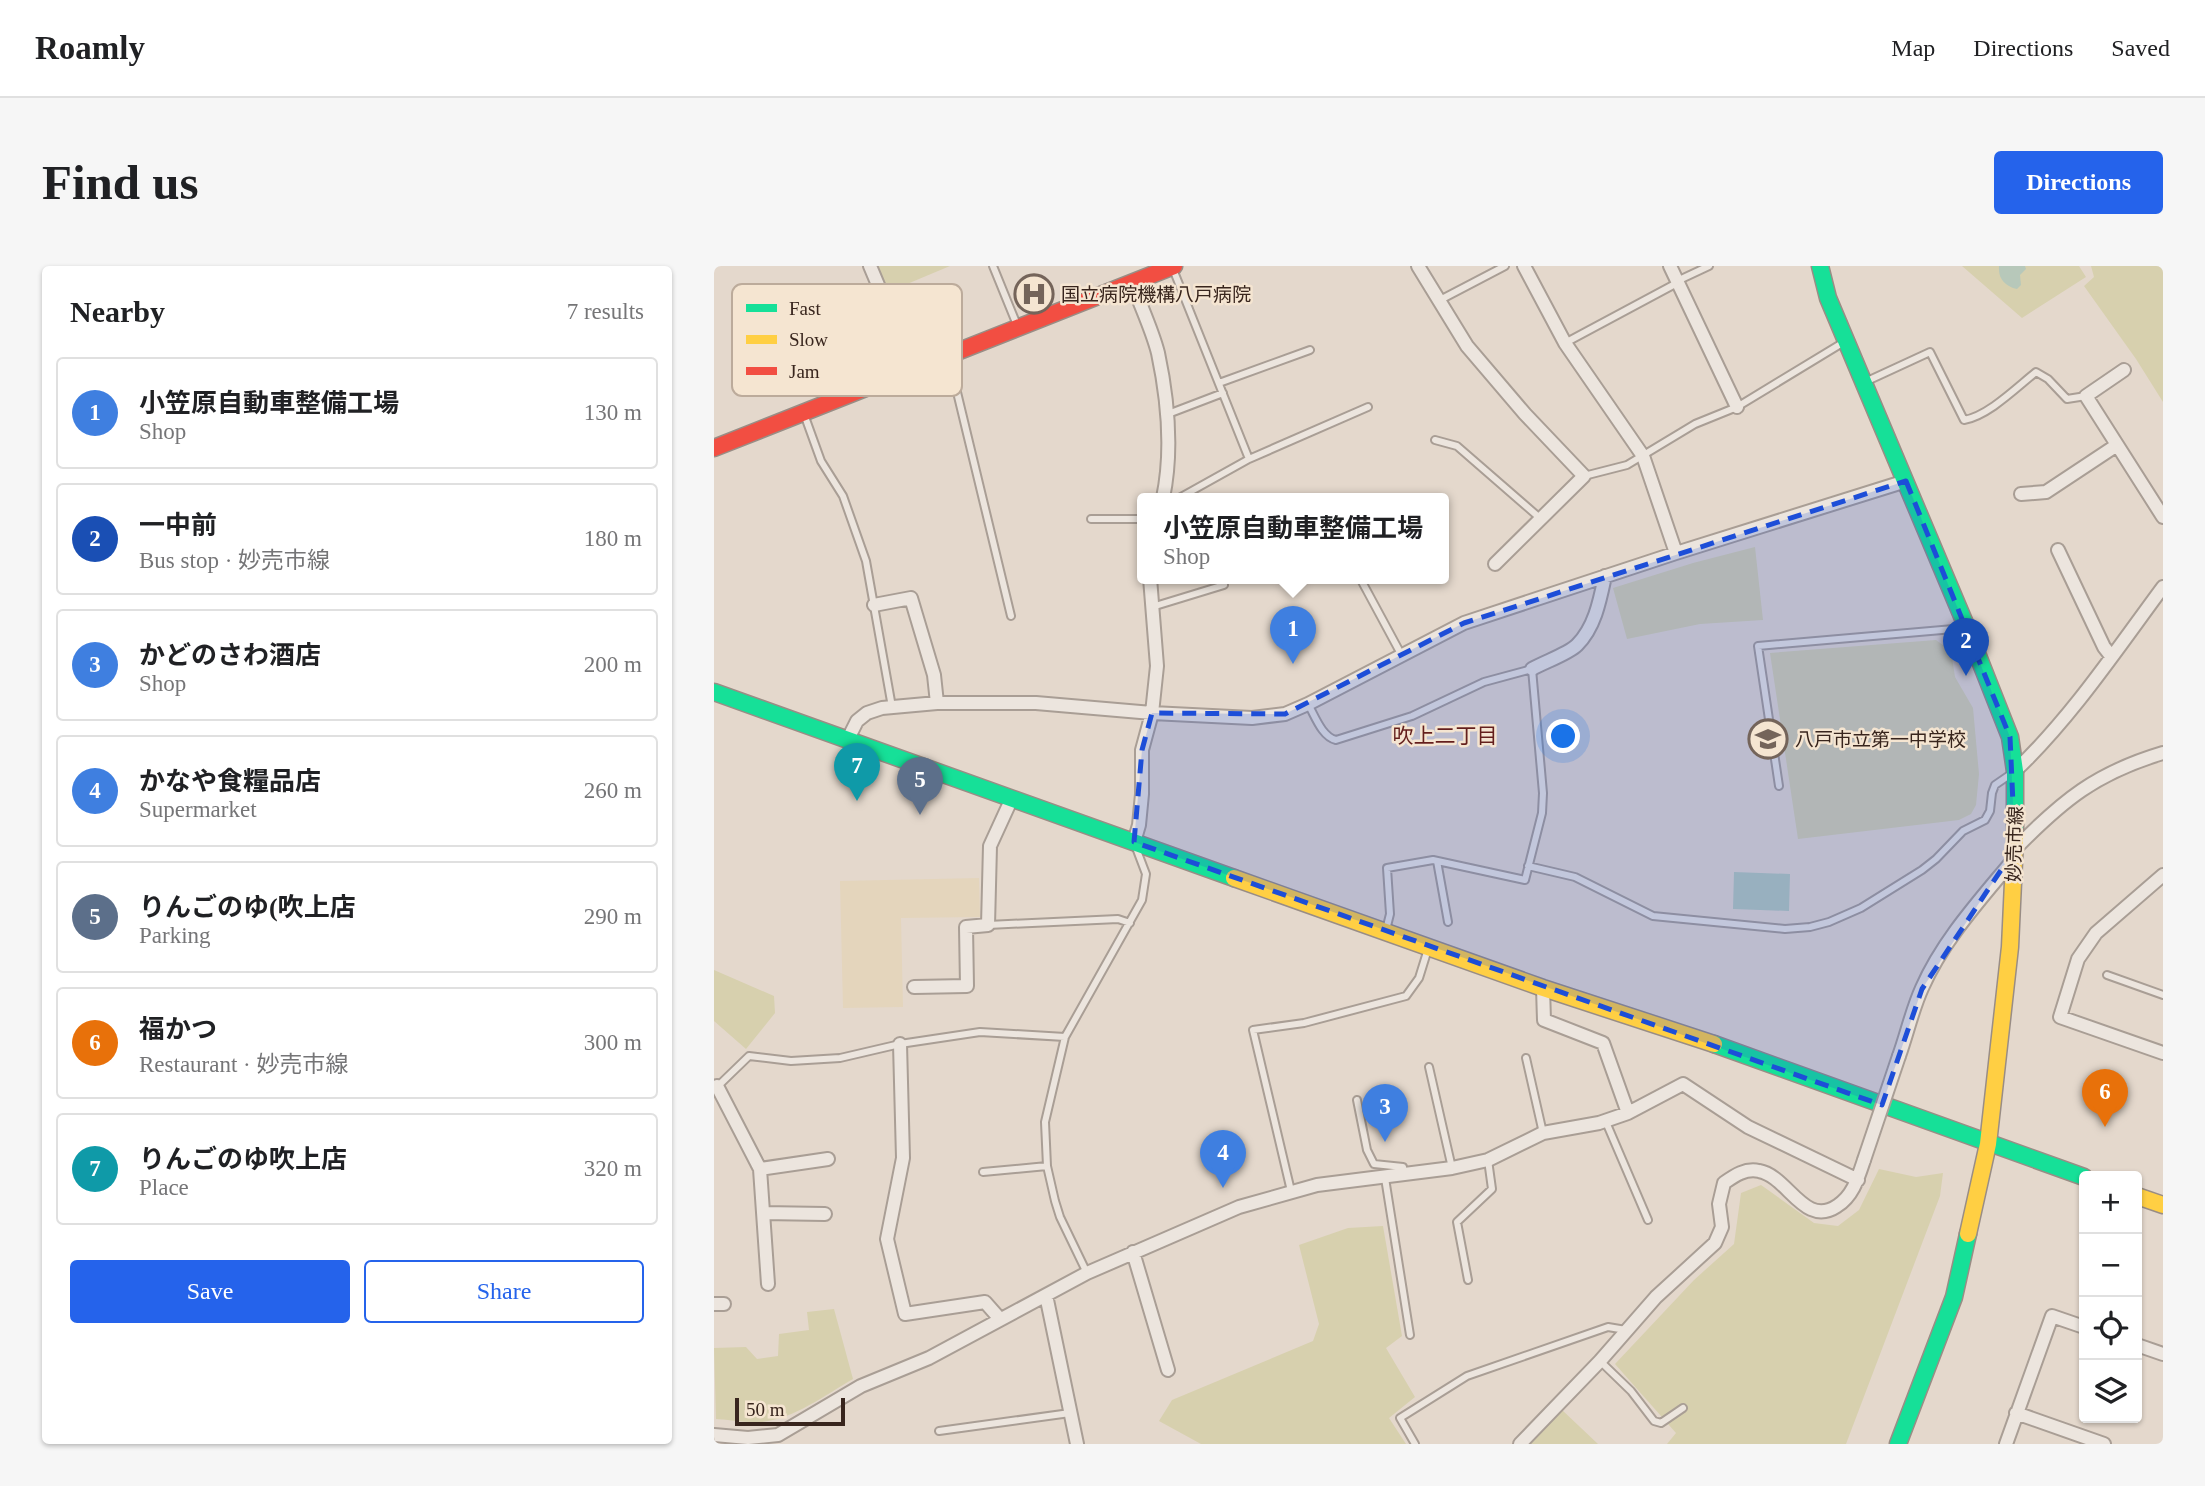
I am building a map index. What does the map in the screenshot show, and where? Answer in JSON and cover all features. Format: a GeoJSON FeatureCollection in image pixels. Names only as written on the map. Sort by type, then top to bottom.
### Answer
{"type":"FeatureCollection","features":[{"type":"Feature","properties":{"kind":"main road"},"geometry":{"type":"LineString","coordinates":[[962,349],[1173,266]]}},
{"type":"Feature","properties":{"kind":"main road","name":"妙売市線"},"geometry":{"type":"LineString","coordinates":[[1820,266],[1828,298],[2010,737],[2015,771],[2010,947],[1988,1144],[1954,1297],[1898,1444]]}},
{"type":"Feature","properties":{"kind":"main road"},"geometry":{"type":"LineString","coordinates":[[714,448],[844,396]]}},
{"type":"Feature","properties":{"kind":"main road"},"geometry":{"type":"LineString","coordinates":[[714,692],[1543,988],[1758,1059],[2079,1175]]}},
{"type":"Feature","properties":{"kind":"main road"},"geometry":{"type":"LineString","coordinates":[[2142,1198],[2163,1205]]}},
{"type":"Feature","properties":{"kind":"street"},"geometry":{"type":"LineString","coordinates":[[870,266],[878,284]]}},
{"type":"Feature","properties":{"kind":"street"},"geometry":{"type":"LineString","coordinates":[[1418,266],[1467,346],[1525,414],[1584,476],[1495,564]]}},
{"type":"Feature","properties":{"kind":"street"},"geometry":{"type":"LineString","coordinates":[[1524,266],[1565,343],[1643,456],[1676,553]]}},
{"type":"Feature","properties":{"kind":"street"},"geometry":{"type":"LineString","coordinates":[[1670,266],[1737,407]]}},
{"type":"Feature","properties":{"kind":"street"},"geometry":{"type":"LineString","coordinates":[[1132,282],[1157,351],[1168,414],[1168,471],[1164,493]]}},
{"type":"Feature","properties":{"kind":"street"},"geometry":{"type":"LineString","coordinates":[[2124,370],[2086,396],[2163,517]]}},
{"type":"Feature","properties":{"kind":"street"},"geometry":{"type":"LineString","coordinates":[[2021,494],[2046,492],[2117,444]]}},
{"type":"Feature","properties":{"kind":"street"},"geometry":{"type":"LineString","coordinates":[[847,741],[857,721],[867,713],[892,707],[937,703],[1036,703],[1252,718],[1285,714],[1464,623],[1906,481]]}},
{"type":"Feature","properties":{"kind":"street"},"geometry":{"type":"LineString","coordinates":[[2057,550],[2104,647],[2111,656]]}},
{"type":"Feature","properties":{"kind":"street"},"geometry":{"type":"LineString","coordinates":[[1532,669],[1577,646],[1594,618],[1605,576]]}},
{"type":"Feature","properties":{"kind":"street"},"geometry":{"type":"LineString","coordinates":[[1134,842],[1139,825],[1142,794],[1142,750],[1152,713],[1157,666],[1150,584]]}},
{"type":"Feature","properties":{"kind":"street"},"geometry":{"type":"LineString","coordinates":[[2015,771],[2038,749],[2163,587]]}},
{"type":"Feature","properties":{"kind":"street"},"geometry":{"type":"LineString","coordinates":[[874,605],[911,598],[934,675],[937,703]]}},
{"type":"Feature","properties":{"kind":"street"},"geometry":{"type":"LineString","coordinates":[[1520,1444],[1600,1361],[1656,1297],[1715,1243],[1722,1227],[1719,1204],[1724,1183],[1737,1173],[1758,1170],[1776,1178],[1806,1207],[1818,1212],[1831,1210],[1846,1200],[1858,1180],[1922,989],[1939,956],[1962,923],[2014,854],[2045,819],[2072,796],[2115,770],[2163,753]]}},
{"type":"Feature","properties":{"kind":"street"},"geometry":{"type":"LineString","coordinates":[[914,987],[967,986],[966,927],[988,925],[990,846],[1012,798]]}},
{"type":"Feature","properties":{"kind":"street"},"geometry":{"type":"LineString","coordinates":[[2163,875],[2096,933],[2078,959],[2060,1017],[2163,1053]]}},
{"type":"Feature","properties":{"kind":"street"},"geometry":{"type":"LineString","coordinates":[[1543,988],[1544,1020],[1603,1043],[1628,1113]]}},
{"type":"Feature","properties":{"kind":"street"},"geometry":{"type":"LineString","coordinates":[[900,1044],[903,1158],[887,1239],[905,1314],[985,1302],[1000,1319]]}},
{"type":"Feature","properties":{"kind":"street"},"geometry":{"type":"LineString","coordinates":[[714,1435],[750,1441],[778,1435],[861,1386],[929,1357],[1087,1273],[1239,1207],[1317,1185],[1385,1178],[1488,1160],[1544,1133],[1606,1121],[1628,1113],[1683,1084],[1748,1127],[1858,1180]]}},
{"type":"Feature","properties":{"kind":"street"},"geometry":{"type":"LineString","coordinates":[[716,1088],[760,1169],[768,1284]]}},
{"type":"Feature","properties":{"kind":"street"},"geometry":{"type":"LineString","coordinates":[[760,1169],[828,1159]]}},
{"type":"Feature","properties":{"kind":"street"},"geometry":{"type":"LineString","coordinates":[[763,1213],[825,1214]]}},
{"type":"Feature","properties":{"kind":"street"},"geometry":{"type":"LineString","coordinates":[[1133,1252],[1168,1370]]}},
{"type":"Feature","properties":{"kind":"street"},"geometry":{"type":"LineString","coordinates":[[1046,1295],[1077,1444]]}},
{"type":"Feature","properties":{"kind":"street"},"geometry":{"type":"LineString","coordinates":[[2006,1444],[2052,1316],[2079,1325]]}},
{"type":"Feature","properties":{"kind":"street"},"geometry":{"type":"LineString","coordinates":[[2142,1347],[2163,1354]]}},
{"type":"Feature","properties":{"kind":"street"},"geometry":{"type":"LineString","coordinates":[[2016,1413],[2104,1444]]}},
{"type":"Feature","properties":{"kind":"lane"},"geometry":{"type":"LineString","coordinates":[[993,266],[1018,327]]}},
{"type":"Feature","properties":{"kind":"lane"},"geometry":{"type":"LineString","coordinates":[[1173,266],[1250,458]]}},
{"type":"Feature","properties":{"kind":"lane"},"geometry":{"type":"LineString","coordinates":[[1440,300],[1505,266]]}},
{"type":"Feature","properties":{"kind":"lane"},"geometry":{"type":"LineString","coordinates":[[1565,343],[1709,266]]}},
{"type":"Feature","properties":{"kind":"lane"},"geometry":{"type":"LineString","coordinates":[[1584,476],[1627,465],[1695,424],[1737,407],[1846,341]]}},
{"type":"Feature","properties":{"kind":"lane"},"geometry":{"type":"LineString","coordinates":[[1219,383],[1310,350]]}},
{"type":"Feature","properties":{"kind":"lane"},"geometry":{"type":"LineString","coordinates":[[1863,383],[1930,352],[1964,420],[1974,419],[2036,372],[2048,379],[2067,399],[2086,396]]}},
{"type":"Feature","properties":{"kind":"lane"},"geometry":{"type":"LineString","coordinates":[[1168,414],[1223,393]]}},
{"type":"Feature","properties":{"kind":"lane"},"geometry":{"type":"LineString","coordinates":[[958,396],[1012,616]]}},
{"type":"Feature","properties":{"kind":"lane"},"geometry":{"type":"LineString","coordinates":[[1189,493],[1250,458],[1368,407]]}},
{"type":"Feature","properties":{"kind":"lane"},"geometry":{"type":"LineString","coordinates":[[804,412],[821,461],[844,496],[866,561],[892,707]]}},
{"type":"Feature","properties":{"kind":"lane"},"geometry":{"type":"LineString","coordinates":[[1435,440],[1457,446],[1541,519]]}},
{"type":"Feature","properties":{"kind":"lane"},"geometry":{"type":"LineString","coordinates":[[1091,519],[1137,519]]}},
{"type":"Feature","properties":{"kind":"lane"},"geometry":{"type":"LineString","coordinates":[[1363,584],[1401,654]]}},
{"type":"Feature","properties":{"kind":"lane"},"geometry":{"type":"LineString","coordinates":[[1152,607],[1224,585]]}},
{"type":"Feature","properties":{"kind":"lane"},"geometry":{"type":"LineString","coordinates":[[1779,786],[1758,646],[1967,628]]}},
{"type":"Feature","properties":{"kind":"lane"},"geometry":{"type":"LineString","coordinates":[[1308,704],[1330,739],[1336,740],[1412,716],[1484,682],[1532,669],[1543,793],[1542,813],[1525,880],[1433,860],[1387,868],[1390,914],[1385,932]]}},
{"type":"Feature","properties":{"kind":"lane"},"geometry":{"type":"LineString","coordinates":[[1528,866],[1576,877],[1653,916],[1785,929],[1810,927],[1861,908],[1922,870],[1963,831],[1985,820],[1990,811],[1995,785],[2015,771]]}},
{"type":"Feature","properties":{"kind":"lane"},"geometry":{"type":"LineString","coordinates":[[1087,1273],[1060,1217],[1047,1166],[1045,1122],[1065,1037],[1142,900],[1146,874],[1134,842]]}},
{"type":"Feature","properties":{"kind":"lane"},"geometry":{"type":"LineString","coordinates":[[1437,861],[1448,922]]}},
{"type":"Feature","properties":{"kind":"lane"},"geometry":{"type":"LineString","coordinates":[[988,925],[1118,919],[1130,923]]}},
{"type":"Feature","properties":{"kind":"lane"},"geometry":{"type":"LineString","coordinates":[[1291,1191],[1253,1030],[1304,1023],[1406,996],[1419,978],[1429,947]]}},
{"type":"Feature","properties":{"kind":"lane"},"geometry":{"type":"LineString","coordinates":[[2107,975],[2163,995]]}},
{"type":"Feature","properties":{"kind":"lane"},"geometry":{"type":"LineString","coordinates":[[716,1088],[749,1056],[791,1061],[840,1058],[900,1044],[981,1032],[1065,1037]]}},
{"type":"Feature","properties":{"kind":"lane"},"geometry":{"type":"LineString","coordinates":[[1525,1058],[1544,1133]]}},
{"type":"Feature","properties":{"kind":"lane"},"geometry":{"type":"LineString","coordinates":[[1429,1067],[1452,1168]]}},
{"type":"Feature","properties":{"kind":"lane"},"geometry":{"type":"LineString","coordinates":[[1357,1100],[1367,1150],[1374,1164],[1403,1167],[1405,1175]]}},
{"type":"Feature","properties":{"kind":"lane"},"geometry":{"type":"LineString","coordinates":[[1606,1121],[1648,1220]]}},
{"type":"Feature","properties":{"kind":"lane"},"geometry":{"type":"LineString","coordinates":[[1468,1280],[1457,1222],[1492,1189],[1488,1160]]}},
{"type":"Feature","properties":{"kind":"lane"},"geometry":{"type":"LineString","coordinates":[[983,1172],[1047,1166]]}},
{"type":"Feature","properties":{"kind":"lane"},"geometry":{"type":"LineString","coordinates":[[1385,1178],[1409,1335]]}},
{"type":"Feature","properties":{"kind":"lane"},"geometry":{"type":"LineString","coordinates":[[1415,1444],[1400,1418],[1467,1377],[1608,1327],[1628,1330]]}},
{"type":"Feature","properties":{"kind":"lane"},"geometry":{"type":"LineString","coordinates":[[1600,1361],[1631,1391],[1654,1421],[1661,1423],[1683,1408]]}},
{"type":"Feature","properties":{"kind":"lane"},"geometry":{"type":"LineString","coordinates":[[939,1431],[1070,1413]]}},
{"type":"Feature","properties":{"kind":"highlighted area"},"geometry":{"type":"Polygon","coordinates":[[[1906,481],[2010,737],[2015,849],[1922,989],[1882,1105],[1134,842],[1142,750],[1152,713],[1285,714],[1464,623],[1906,481]]]}},
{"type":"Feature","properties":{"kind":"shaded area"},"geometry":{"type":"Polygon","coordinates":[[[876,266],[950,266],[907,284],[884,284],[876,266]]]}},
{"type":"Feature","properties":{"kind":"shaded area"},"geometry":{"type":"Polygon","coordinates":[[[1962,266],[2079,266],[2086,277],[2022,318],[1962,266]]]}},
{"type":"Feature","properties":{"kind":"shaded area"},"geometry":{"type":"Polygon","coordinates":[[[1999,266],[2025,266],[2026,269],[2020,275],[2021,285],[2017,289],[2003,281],[1999,266]]]}},
{"type":"Feature","properties":{"kind":"shaded area"},"geometry":{"type":"Polygon","coordinates":[[[2091,266],[2163,266],[2163,402],[2084,286],[2094,277],[2091,266]]]}},
{"type":"Feature","properties":{"kind":"shaded area"},"geometry":{"type":"Polygon","coordinates":[[[1755,547],[1763,620],[1700,624],[1627,639],[1613,588],[1755,547]]]}},
{"type":"Feature","properties":{"kind":"shaded area"},"geometry":{"type":"Polygon","coordinates":[[[1936,640],[1951,651],[1955,677],[1973,708],[1979,774],[1976,805],[1971,814],[1959,820],[1798,839],[1770,653],[1936,640]]]}},
{"type":"Feature","properties":{"kind":"shaded area"},"geometry":{"type":"Polygon","coordinates":[[[1734,872],[1790,874],[1789,911],[1733,909],[1734,872]]]}},
{"type":"Feature","properties":{"kind":"shaded area"},"geometry":{"type":"Polygon","coordinates":[[[979,878],[980,917],[901,918],[903,1007],[843,1008],[840,881],[979,878]]]}},
{"type":"Feature","properties":{"kind":"shaded area"},"geometry":{"type":"Polygon","coordinates":[[[714,970],[774,996],[775,1013],[746,1049],[714,1021],[714,970]]]}},
{"type":"Feature","properties":{"kind":"shaded area"},"geometry":{"type":"Polygon","coordinates":[[[1879,1169],[1916,1177],[1943,1173],[1940,1196],[1846,1444],[1667,1444],[1676,1433],[1615,1364],[1694,1280],[1734,1244],[1741,1193],[1761,1185],[1814,1223],[1838,1226],[1859,1210],[1879,1169]]]}},
{"type":"Feature","properties":{"kind":"shaded area"},"geometry":{"type":"Polygon","coordinates":[[[1383,1226],[1402,1336],[1386,1348],[1415,1397],[1389,1418],[1406,1444],[1201,1444],[1159,1421],[1172,1400],[1313,1341],[1319,1324],[1299,1245],[1348,1228],[1383,1226]]]}},
{"type":"Feature","properties":{"kind":"shaded area"},"geometry":{"type":"Polygon","coordinates":[[[834,1309],[853,1379],[809,1405],[773,1420],[756,1422],[716,1419],[714,1348],[746,1347],[757,1359],[778,1356],[779,1334],[809,1330],[807,1312],[834,1309]]]}},
{"type":"Feature","properties":{"kind":"shaded area"},"geometry":{"type":"Polygon","coordinates":[[[1561,1409],[1598,1444],[1527,1444],[1561,1409]]]}},
{"type":"Feature","properties":{"kind":"traffic: fast"},"geometry":{"type":"LineString","coordinates":[[1820,266],[1828,298],[2010,737],[2015,771],[2015,839]]}},
{"type":"Feature","properties":{"kind":"traffic: fast"},"geometry":{"type":"LineString","coordinates":[[714,692],[1234,878]]}},
{"type":"Feature","properties":{"kind":"traffic: fast"},"geometry":{"type":"LineString","coordinates":[[1714,1044],[2079,1175]]}},
{"type":"Feature","properties":{"kind":"traffic: fast"},"geometry":{"type":"LineString","coordinates":[[1898,1444],[1954,1297],[1968,1234]]}},
{"type":"Feature","properties":{"kind":"traffic: slow"},"geometry":{"type":"LineString","coordinates":[[1968,1234],[1988,1144],[2010,947],[2015,839]]}},
{"type":"Feature","properties":{"kind":"traffic: slow"},"geometry":{"type":"LineString","coordinates":[[1234,878],[1543,988],[1714,1044]]}},
{"type":"Feature","properties":{"kind":"traffic: slow"},"geometry":{"type":"LineString","coordinates":[[2142,1198],[2163,1205]]}},
{"type":"Feature","properties":{"kind":"traffic: jam"},"geometry":{"type":"LineString","coordinates":[[962,350],[1174,266]]}},
{"type":"Feature","properties":{"kind":"traffic: jam"},"geometry":{"type":"LineString","coordinates":[[714,448],[845,396]]}},
{"type":"Feature","properties":{"kind":"place","name":"国立病院機構八戸病院"},"geometry":{"type":"Point","coordinates":[1034,294]}},
{"type":"Feature","properties":{"kind":"place","name":"小笠原自動車整備工場"},"geometry":{"type":"Point","coordinates":[1293,664]}},
{"type":"Feature","properties":{"kind":"place","name":"一中前"},"geometry":{"type":"Point","coordinates":[1966,676]}},
{"type":"Feature","properties":{"kind":"place","name":"八戸市立第一中学校"},"geometry":{"type":"Point","coordinates":[1768,739]}},
{"type":"Feature","properties":{"kind":"place","name":"りんごのゆ吹上店"},"geometry":{"type":"Point","coordinates":[857,801]}},
{"type":"Feature","properties":{"kind":"place","name":"りんごのゆ(吹上店"},"geometry":{"type":"Point","coordinates":[920,815]}},
{"type":"Feature","properties":{"kind":"place","name":"福かつ"},"geometry":{"type":"Point","coordinates":[2105,1127]}},
{"type":"Feature","properties":{"kind":"place","name":"かどのさわ酒店"},"geometry":{"type":"Point","coordinates":[1385,1142]}},
{"type":"Feature","properties":{"kind":"place","name":"かなや食糧品店"},"geometry":{"type":"Point","coordinates":[1223,1188]}},
{"type":"Feature","properties":{"kind":"district","name":"吹上二丁目"},"geometry":{"type":"Point","coordinates":[1445,736]}}]}
